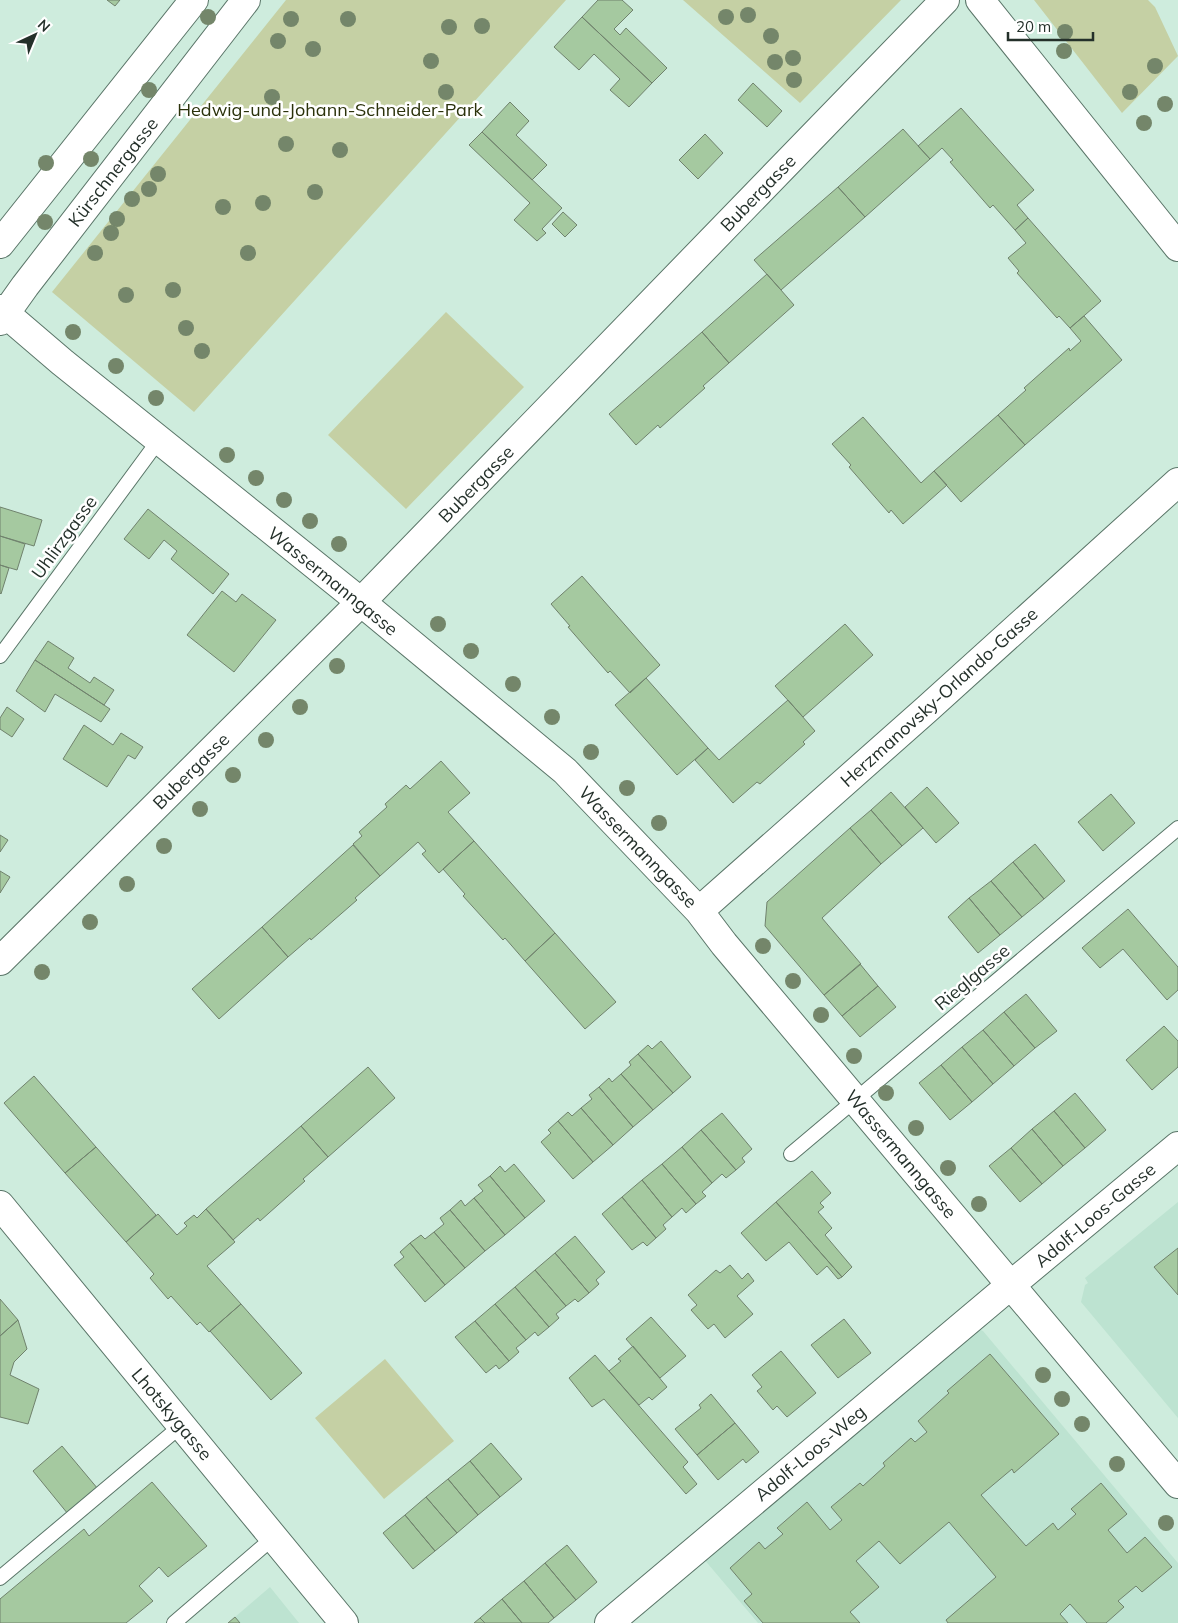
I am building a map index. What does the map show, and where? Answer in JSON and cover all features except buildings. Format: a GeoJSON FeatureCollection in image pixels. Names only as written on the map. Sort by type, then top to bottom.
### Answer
{"type":"FeatureCollection","features":[{"type":"Feature","properties":{"kind":"street"},"geometry":{"type":"LineString","coordinates":[[0,244],[194,0]]}},
{"type":"Feature","properties":{"kind":"street","name":"Kürschnergasse"},"geometry":{"type":"LineString","coordinates":[[2,315],[246,0]]}},
{"type":"Feature","properties":{"kind":"street","name":"Bubergasse"},"geometry":{"type":"LineString","coordinates":[[0,961],[361,602],[945,0]]}},
{"type":"Feature","properties":{"kind":"street"},"geometry":{"type":"LineString","coordinates":[[980,0],[1178,247]]}},
{"type":"Feature","properties":{"kind":"street","name":"Wassermanngasse"},"geometry":{"type":"LineString","coordinates":[[2,315],[361,602],[565,771],[699,911],[855,1100],[1012,1284],[1178,1484]]}},
{"type":"Feature","properties":{"kind":"street","name":"Herzmanovsky-Orlando-Gasse"},"geometry":{"type":"LineString","coordinates":[[699,911],[1178,482]]}},
{"type":"Feature","properties":{"kind":"street","name":"Adolf-Loos-Gasse"},"geometry":{"type":"LineString","coordinates":[[1012,1284],[1178,1146]]}},
{"type":"Feature","properties":{"kind":"street","name":"Lhotskygasse"},"geometry":{"type":"LineString","coordinates":[[0,1205],[344,1623]]}},
{"type":"Feature","properties":{"kind":"street","name":"Adolf-Loos-Weg"},"geometry":{"type":"LineString","coordinates":[[609,1623],[1012,1284]]}},
{"type":"Feature","properties":{"kind":"lane","name":"Uhlirzgasse"},"geometry":{"type":"LineString","coordinates":[[0,656],[159,440]]}},
{"type":"Feature","properties":{"kind":"lane","name":"Rieglgasse"},"geometry":{"type":"LineString","coordinates":[[791,1154],[1178,828]]}},
{"type":"Feature","properties":{"kind":"lane"},"geometry":{"type":"LineString","coordinates":[[0,1578],[182,1426]]}},
{"type":"Feature","properties":{"kind":"lane"},"geometry":{"type":"LineString","coordinates":[[174,1623],[274,1537]]}},
{"type":"Feature","properties":{"kind":"shaded area"},"geometry":{"type":"Polygon","coordinates":[[[1178,1202],[1178,1418],[1081,1302],[1085,1285],[1088,1283],[1085,1278],[1178,1202]]]}},
{"type":"Feature","properties":{"kind":"shaded area"},"geometry":{"type":"Polygon","coordinates":[[[976,1328],[983,1331],[1178,1563],[1178,1623],[758,1623],[703,1558],[976,1328]]]}},
{"type":"Feature","properties":{"kind":"shaded area"},"geometry":{"type":"Polygon","coordinates":[[[270,1587],[299,1623],[228,1623],[270,1587]]]}},
{"type":"Feature","properties":{"kind":"green space","name":"Hedwig-und-Johann-Schneider-Park"},"geometry":{"type":"Polygon","coordinates":[[[286,0],[566,0],[194,412],[52,292],[286,0]]]}},
{"type":"Feature","properties":{"kind":"green space"},"geometry":{"type":"Polygon","coordinates":[[[683,0],[901,0],[800,103],[683,0]]]}},
{"type":"Feature","properties":{"kind":"green space"},"geometry":{"type":"Polygon","coordinates":[[[1034,0],[1148,0],[1155,7],[1178,56],[1122,113],[1034,0]]]}},
{"type":"Feature","properties":{"kind":"green space"},"geometry":{"type":"Polygon","coordinates":[[[446,312],[524,387],[406,509],[328,435],[446,312]]]}},
{"type":"Feature","properties":{"kind":"green space"},"geometry":{"type":"Polygon","coordinates":[[[385,1359],[454,1441],[384,1499],[315,1418],[385,1359]]]}}]}
